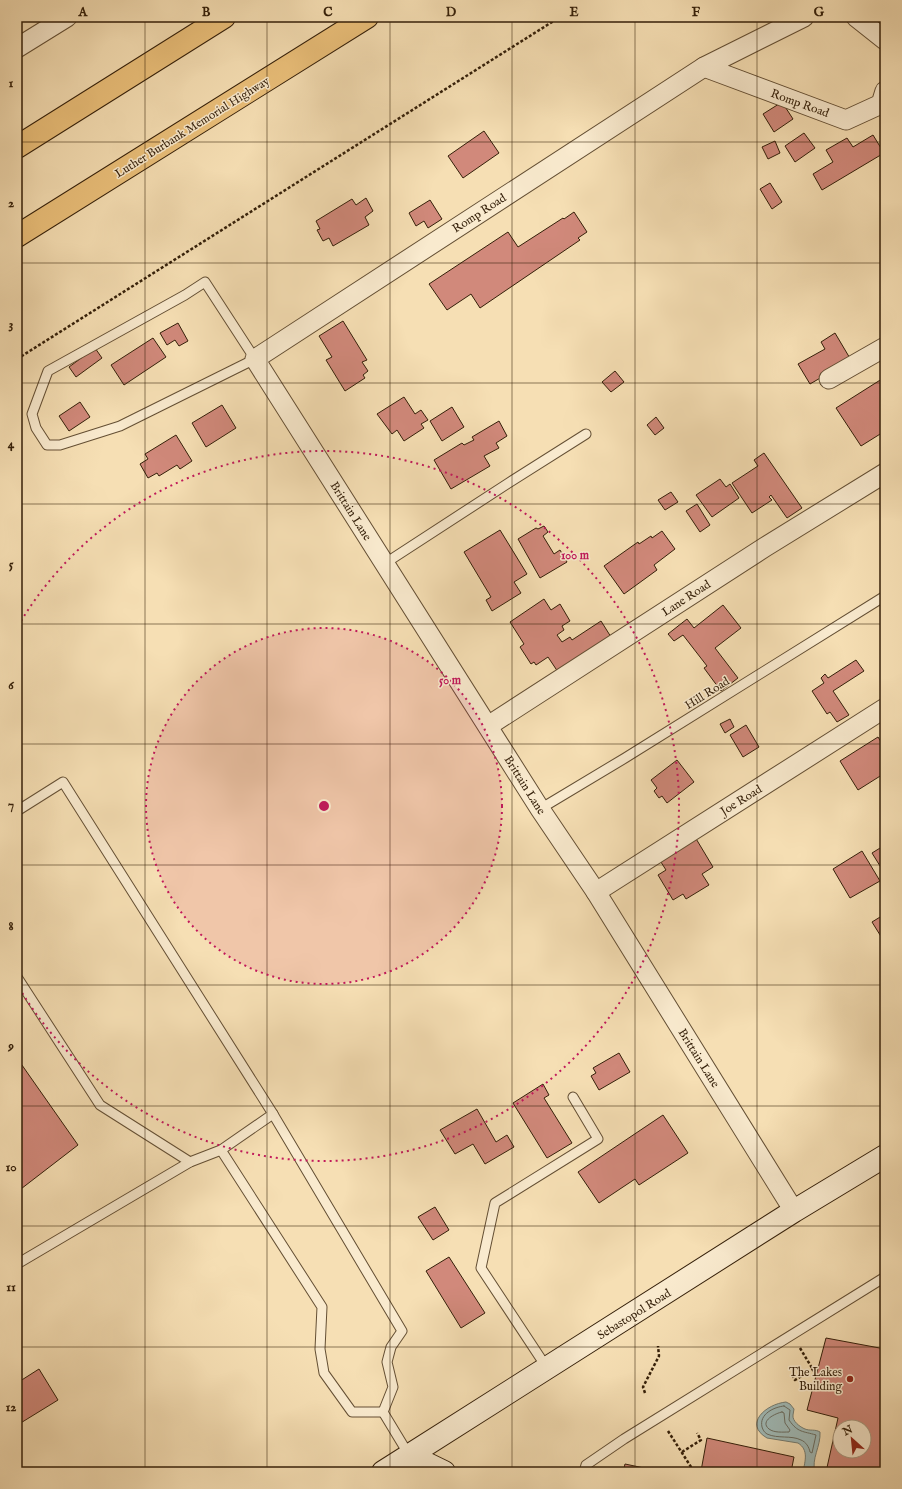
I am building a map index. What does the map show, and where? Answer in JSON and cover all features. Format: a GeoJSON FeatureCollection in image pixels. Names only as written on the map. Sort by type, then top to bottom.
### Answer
{"type":"FeatureCollection","features":[{"type":"Feature","properties":{"kind":"highway"},"geometry":{"type":"LineString","coordinates":[[17,146],[224,17]]}},
{"type":"Feature","properties":{"kind":"highway","name":"Luther Burbank Memorial Highway"},"geometry":{"type":"LineString","coordinates":[[17,236],[367,17]]}},
{"type":"Feature","properties":{"kind":"main road","name":"Sebastopol Road"},"geometry":{"type":"LineString","coordinates":[[383,1472],[410,1464],[547,1368],[794,1211],[885,1156]]}},
{"type":"Feature","properties":{"kind":"main road"},"geometry":{"type":"LineString","coordinates":[[410,1464],[444,1472]]}},
{"type":"Feature","properties":{"kind":"street","name":"Romp Road"},"geometry":{"type":"LineString","coordinates":[[255,359],[704,67],[804,17]]}},
{"type":"Feature","properties":{"kind":"street"},"geometry":{"type":"LineString","coordinates":[[856,17],[885,40]]}},
{"type":"Feature","properties":{"kind":"street"},"geometry":{"type":"LineString","coordinates":[[17,48],[56,20]]}},
{"type":"Feature","properties":{"kind":"street","name":"Romp Road"},"geometry":{"type":"LineString","coordinates":[[704,67],[846,120],[881,104],[885,91]]}},
{"type":"Feature","properties":{"kind":"street"},"geometry":{"type":"LineString","coordinates":[[830,379],[885,347]]}},
{"type":"Feature","properties":{"kind":"street","name":"Brittain Lane"},"geometry":{"type":"LineString","coordinates":[[255,359],[540,809],[596,892],[794,1211]]}},
{"type":"Feature","properties":{"kind":"street","name":"Lane Road"},"geometry":{"type":"LineString","coordinates":[[488,726],[765,547],[885,473]]}},
{"type":"Feature","properties":{"kind":"street","name":"Joe Road"},"geometry":{"type":"LineString","coordinates":[[596,892],[885,708]]}},
{"type":"Feature","properties":{"kind":"lane"},"geometry":{"type":"LineString","coordinates":[[205,282],[255,359],[120,426],[60,445],[47,445],[36,428],[32,414],[48,371],[185,295],[205,282]]}},
{"type":"Feature","properties":{"kind":"lane"},"geometry":{"type":"LineString","coordinates":[[384,564],[586,434]]}},
{"type":"Feature","properties":{"kind":"lane","name":"Hill Road"},"geometry":{"type":"LineString","coordinates":[[540,809],[625,758],[885,596]]}},
{"type":"Feature","properties":{"kind":"lane"},"geometry":{"type":"LineString","coordinates":[[17,811],[63,782],[273,1114],[402,1331],[391,1347],[387,1362],[393,1387],[383,1412],[410,1464]]}},
{"type":"Feature","properties":{"kind":"lane"},"geometry":{"type":"LineString","coordinates":[[17,977],[100,1105],[190,1162]]}},
{"type":"Feature","properties":{"kind":"lane"},"geometry":{"type":"LineString","coordinates":[[547,1368],[481,1268],[496,1203],[598,1139],[573,1097]]}},
{"type":"Feature","properties":{"kind":"lane"},"geometry":{"type":"LineString","coordinates":[[17,1264],[190,1162],[221,1150],[273,1114]]}},
{"type":"Feature","properties":{"kind":"lane"},"geometry":{"type":"LineString","coordinates":[[221,1150],[322,1307],[320,1349],[324,1373],[352,1412],[383,1412]]}},
{"type":"Feature","properties":{"kind":"lane"},"geometry":{"type":"LineString","coordinates":[[584,1472],[586,1465],[624,1439],[885,1278]]}},
{"type":"Feature","properties":{"kind":"path"},"geometry":{"type":"LineString","coordinates":[[17,359],[560,17]]}},
{"type":"Feature","properties":{"kind":"path"},"geometry":{"type":"LineString","coordinates":[[645,1393],[643,1387],[659,1356],[658,1346]]}},
{"type":"Feature","properties":{"kind":"path"},"geometry":{"type":"LineString","coordinates":[[800,1348],[815,1373]]}},
{"type":"Feature","properties":{"kind":"path"},"geometry":{"type":"LineString","coordinates":[[792,1375],[795,1380],[813,1369]]}},
{"type":"Feature","properties":{"kind":"path"},"geometry":{"type":"LineString","coordinates":[[668,1431],[693,1470]]}},
{"type":"Feature","properties":{"kind":"path"},"geometry":{"type":"LineString","coordinates":[[682,1452],[701,1440],[697,1433]]}},
{"type":"Feature","properties":{"kind":"water"},"geometry":{"type":"Polygon","coordinates":[[[786,1402],[794,1409],[793,1417],[795,1422],[805,1429],[820,1432],[814,1462],[815,1472],[803,1472],[805,1452],[798,1443],[767,1438],[760,1433],[757,1427],[757,1421],[765,1411],[771,1406],[786,1402]]]}},
{"type":"Feature","properties":{"kind":"building"},"geometry":{"type":"Polygon","coordinates":[[[782,102],[793,119],[774,132],[763,114],[782,102]]]}},
{"type":"Feature","properties":{"kind":"building"},"geometry":{"type":"Polygon","coordinates":[[[484,131],[499,153],[463,178],[448,156],[484,131]]]}},
{"type":"Feature","properties":{"kind":"building"},"geometry":{"type":"Polygon","coordinates":[[[804,133],[815,148],[795,162],[785,146],[804,133]]]}},
{"type":"Feature","properties":{"kind":"building"},"geometry":{"type":"Polygon","coordinates":[[[873,135],[884,153],[822,190],[813,174],[833,162],[826,150],[847,138],[853,147],[873,135]]]}},
{"type":"Feature","properties":{"kind":"building"},"geometry":{"type":"Polygon","coordinates":[[[775,141],[780,153],[768,159],[762,147],[775,141]]]}},
{"type":"Feature","properties":{"kind":"building"},"geometry":{"type":"Polygon","coordinates":[[[770,183],[782,202],[772,209],[760,189],[770,183]]]}},
{"type":"Feature","properties":{"kind":"building"},"geometry":{"type":"Polygon","coordinates":[[[366,198],[373,211],[365,217],[369,225],[333,246],[329,238],[323,241],[317,230],[320,229],[316,221],[352,199],[356,205],[366,198]]]}},
{"type":"Feature","properties":{"kind":"building"},"geometry":{"type":"Polygon","coordinates":[[[430,200],[442,219],[428,228],[424,221],[416,226],[409,213],[430,200]]]}},
{"type":"Feature","properties":{"kind":"building"},"geometry":{"type":"Polygon","coordinates":[[[574,212],[587,232],[578,238],[580,240],[480,308],[471,294],[447,310],[429,284],[508,232],[518,247],[574,212]]]}},
{"type":"Feature","properties":{"kind":"building"},"geometry":{"type":"Polygon","coordinates":[[[343,321],[367,360],[362,362],[368,371],[363,375],[365,378],[345,391],[326,360],[332,357],[319,336],[343,321]]]}},
{"type":"Feature","properties":{"kind":"building"},"geometry":{"type":"Polygon","coordinates":[[[178,323],[188,341],[179,346],[175,340],[167,345],[160,333],[178,323]]]}},
{"type":"Feature","properties":{"kind":"building"},"geometry":{"type":"Polygon","coordinates":[[[835,333],[851,360],[810,384],[798,364],[825,349],[821,342],[835,333]]]}},
{"type":"Feature","properties":{"kind":"building"},"geometry":{"type":"Polygon","coordinates":[[[153,338],[166,357],[124,385],[111,365],[153,338]]]}},
{"type":"Feature","properties":{"kind":"building"},"geometry":{"type":"Polygon","coordinates":[[[95,348],[102,358],[76,377],[69,367],[95,348]]]}},
{"type":"Feature","properties":{"kind":"building"},"geometry":{"type":"Polygon","coordinates":[[[615,371],[624,382],[611,392],[602,382],[615,371]]]}},
{"type":"Feature","properties":{"kind":"building"},"geometry":{"type":"Polygon","coordinates":[[[885,377],[885,410],[882,412],[885,417],[885,431],[861,446],[836,408],[885,377]]]}},
{"type":"Feature","properties":{"kind":"building"},"geometry":{"type":"Polygon","coordinates":[[[404,397],[415,414],[421,410],[428,420],[421,424],[424,428],[404,441],[397,430],[392,434],[377,414],[404,397]]]}},
{"type":"Feature","properties":{"kind":"building"},"geometry":{"type":"Polygon","coordinates":[[[80,402],[90,417],[69,431],[59,416],[80,402]]]}},
{"type":"Feature","properties":{"kind":"building"},"geometry":{"type":"Polygon","coordinates":[[[222,405],[236,428],[206,447],[192,423],[222,405]]]}},
{"type":"Feature","properties":{"kind":"building"},"geometry":{"type":"Polygon","coordinates":[[[452,407],[464,427],[442,441],[430,421],[452,407]]]}},
{"type":"Feature","properties":{"kind":"building"},"geometry":{"type":"Polygon","coordinates":[[[656,417],[664,428],[655,435],[647,425],[656,417]]]}},
{"type":"Feature","properties":{"kind":"building"},"geometry":{"type":"Polygon","coordinates":[[[499,421],[507,436],[496,443],[499,448],[484,456],[490,466],[451,489],[434,460],[462,443],[464,445],[474,440],[472,437],[499,421]]]}},
{"type":"Feature","properties":{"kind":"building"},"geometry":{"type":"Polygon","coordinates":[[[176,435],[192,461],[180,469],[177,465],[159,476],[157,473],[148,478],[140,464],[148,459],[145,454],[176,435]]]}},
{"type":"Feature","properties":{"kind":"building"},"geometry":{"type":"Polygon","coordinates":[[[764,453],[802,508],[787,518],[771,495],[769,497],[772,500],[752,513],[732,483],[758,466],[754,460],[764,453]]]}},
{"type":"Feature","properties":{"kind":"building"},"geometry":{"type":"Polygon","coordinates":[[[720,479],[726,487],[730,484],[739,498],[712,517],[696,495],[720,479]]]}},
{"type":"Feature","properties":{"kind":"building"},"geometry":{"type":"Polygon","coordinates":[[[671,492],[678,502],[665,510],[658,500],[671,492]]]}},
{"type":"Feature","properties":{"kind":"building"},"geometry":{"type":"Polygon","coordinates":[[[697,504],[710,525],[700,532],[686,511],[697,504]]]}},
{"type":"Feature","properties":{"kind":"building"},"geometry":{"type":"Polygon","coordinates":[[[544,526],[548,532],[543,536],[554,554],[560,550],[567,562],[540,578],[518,539],[536,528],[538,529],[544,526]]]}},
{"type":"Feature","properties":{"kind":"building"},"geometry":{"type":"Polygon","coordinates":[[[500,530],[527,574],[514,582],[521,593],[492,611],[486,600],[491,597],[464,552],[500,530]]]}},
{"type":"Feature","properties":{"kind":"building"},"geometry":{"type":"Polygon","coordinates":[[[662,531],[675,549],[654,565],[657,570],[624,594],[604,566],[638,542],[639,544],[662,531]]]}},
{"type":"Feature","properties":{"kind":"building"},"geometry":{"type":"Polygon","coordinates":[[[544,599],[551,610],[560,604],[570,621],[562,626],[564,630],[557,635],[562,642],[570,637],[572,640],[601,621],[611,637],[558,672],[548,657],[536,665],[534,662],[531,664],[520,647],[524,644],[510,622],[544,599]]]}},
{"type":"Feature","properties":{"kind":"building"},"geometry":{"type":"Polygon","coordinates":[[[723,605],[741,628],[715,648],[738,678],[721,691],[704,668],[707,666],[683,635],[674,641],[668,634],[687,619],[694,628],[723,605]]]}},
{"type":"Feature","properties":{"kind":"building"},"geometry":{"type":"Polygon","coordinates":[[[856,660],[864,671],[833,691],[849,715],[837,722],[830,712],[827,714],[812,691],[824,683],[821,678],[825,674],[828,678],[856,660]]]}},
{"type":"Feature","properties":{"kind":"building"},"geometry":{"type":"Polygon","coordinates":[[[730,719],[734,727],[725,733],[720,724],[730,719]]]}},
{"type":"Feature","properties":{"kind":"building"},"geometry":{"type":"Polygon","coordinates":[[[746,725],[759,747],[743,757],[730,735],[746,725]]]}},
{"type":"Feature","properties":{"kind":"building"},"geometry":{"type":"Polygon","coordinates":[[[878,737],[885,748],[885,773],[858,790],[840,761],[878,737]]]}},
{"type":"Feature","properties":{"kind":"building"},"geometry":{"type":"Polygon","coordinates":[[[677,760],[694,782],[667,803],[662,796],[659,798],[654,791],[657,788],[651,780],[677,760]]]}},
{"type":"Feature","properties":{"kind":"building"},"geometry":{"type":"Polygon","coordinates":[[[695,837],[713,867],[702,874],[709,885],[686,899],[683,894],[673,900],[658,875],[666,870],[659,859],[695,837]]]}},
{"type":"Feature","properties":{"kind":"building"},"geometry":{"type":"Polygon","coordinates":[[[885,845],[885,874],[872,853],[885,845]]]}},
{"type":"Feature","properties":{"kind":"building"},"geometry":{"type":"Polygon","coordinates":[[[862,851],[880,881],[850,898],[833,869],[862,851]]]}},
{"type":"Feature","properties":{"kind":"building"},"geometry":{"type":"Polygon","coordinates":[[[885,914],[885,943],[872,922],[885,914]]]}},
{"type":"Feature","properties":{"kind":"building"},"geometry":{"type":"Polygon","coordinates":[[[619,1053],[630,1072],[599,1090],[591,1076],[596,1073],[593,1068],[619,1053]]]}},
{"type":"Feature","properties":{"kind":"building"},"geometry":{"type":"Polygon","coordinates":[[[17,1058],[78,1145],[17,1192],[17,1058]]]}},
{"type":"Feature","properties":{"kind":"building"},"geometry":{"type":"Polygon","coordinates":[[[543,1084],[549,1095],[544,1098],[572,1143],[547,1158],[513,1103],[543,1084]]]}},
{"type":"Feature","properties":{"kind":"building"},"geometry":{"type":"Polygon","coordinates":[[[477,1109],[496,1142],[507,1135],[514,1147],[485,1164],[473,1144],[455,1154],[440,1130],[477,1109]]]}},
{"type":"Feature","properties":{"kind":"building"},"geometry":{"type":"Polygon","coordinates":[[[663,1115],[688,1153],[639,1185],[635,1179],[599,1203],[578,1172],[663,1115]]]}},
{"type":"Feature","properties":{"kind":"building"},"geometry":{"type":"Polygon","coordinates":[[[435,1207],[449,1230],[433,1240],[418,1217],[435,1207]]]}},
{"type":"Feature","properties":{"kind":"building"},"geometry":{"type":"Polygon","coordinates":[[[449,1257],[485,1313],[461,1328],[426,1271],[449,1257]]]}},
{"type":"Feature","properties":{"kind":"building","name":"The Lakes Building"},"geometry":{"type":"Polygon","coordinates":[[[826,1338],[885,1349],[885,1472],[826,1472],[832,1445],[832,1459],[872,1459],[872,1419],[838,1418],[807,1410],[826,1338]]]}},
{"type":"Feature","properties":{"kind":"building"},"geometry":{"type":"Polygon","coordinates":[[[39,1369],[58,1400],[19,1424],[17,1421],[17,1383],[39,1369]]]}},
{"type":"Feature","properties":{"kind":"building"},"geometry":{"type":"Polygon","coordinates":[[[707,1438],[794,1457],[791,1472],[699,1472],[701,1471],[707,1438]]]}},
{"type":"Feature","properties":{"kind":"building"},"geometry":{"type":"Polygon","coordinates":[[[625,1464],[663,1472],[623,1472],[625,1464]]]}},
{"type":"Feature","properties":{"kind":"place","name":"The Lakes Building"},"geometry":{"type":"Point","coordinates":[850,1379]}}]}
